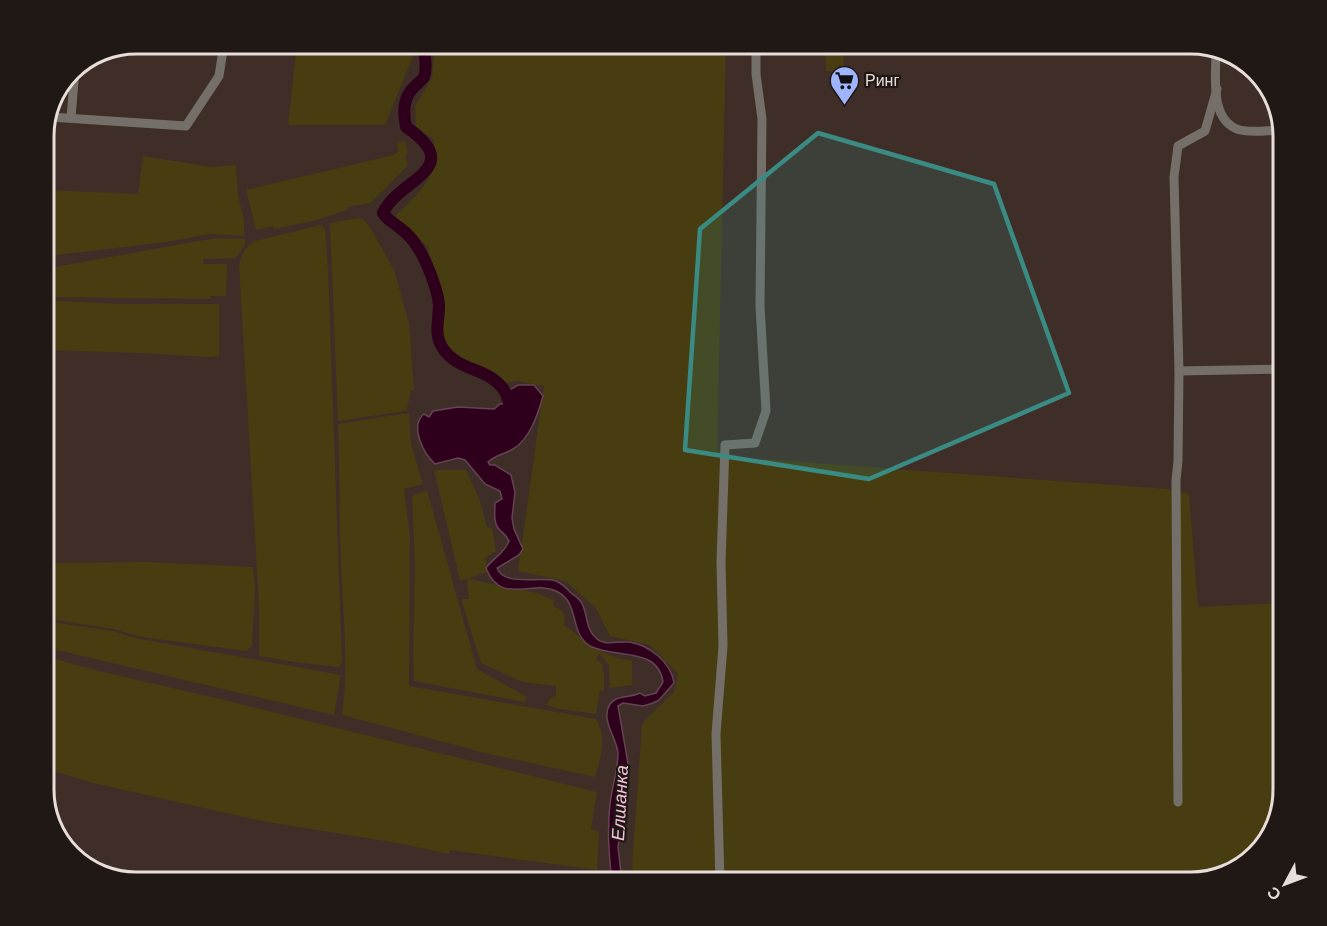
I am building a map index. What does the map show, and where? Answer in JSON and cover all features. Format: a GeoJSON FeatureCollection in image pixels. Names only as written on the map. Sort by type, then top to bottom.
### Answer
{"type":"FeatureCollection","features":[{"type":"Feature","properties":{"kind":"street"},"geometry":{"type":"LineString","coordinates":[[57,117],[186,126],[219,76],[222,54]]}},
{"type":"Feature","properties":{"kind":"street"},"geometry":{"type":"LineString","coordinates":[[720,872],[716,734],[723,646],[721,562],[725,445],[754,443],[766,411],[760,306],[762,119],[756,74],[756,54]]}},
{"type":"Feature","properties":{"kind":"street"},"geometry":{"type":"LineString","coordinates":[[1215,58],[1220,114],[1228,125],[1242,130],[1272,130]]}},
{"type":"Feature","properties":{"kind":"street"},"geometry":{"type":"LineString","coordinates":[[71,118],[74,83]]}},
{"type":"Feature","properties":{"kind":"street"},"geometry":{"type":"LineString","coordinates":[[1178,802],[1176,480],[1179,371],[1174,188],[1178,146],[1205,131],[1217,89]]}},
{"type":"Feature","properties":{"kind":"street"},"geometry":{"type":"LineString","coordinates":[[1179,371],[1273,369]]}},
{"type":"Feature","properties":{"kind":"highlighted area"},"geometry":{"type":"Polygon","coordinates":[[[818,133],[994,184],[1069,393],[869,479],[685,450],[700,229],[818,133]]]}},
{"type":"Feature","properties":{"kind":"shaded area"},"geometry":{"type":"Polygon","coordinates":[[[296,54],[414,54],[385,125],[288,125],[296,54]]]}},
{"type":"Feature","properties":{"kind":"shaded area"},"geometry":{"type":"Polygon","coordinates":[[[434,54],[726,54],[717,450],[730,457],[1168,489],[1189,494],[1198,607],[1273,603],[1273,790],[1267,822],[1253,844],[1227,864],[1191,872],[633,872],[642,724],[674,692],[678,674],[650,645],[610,636],[596,608],[565,581],[518,571],[544,386],[518,381],[504,383],[451,353],[441,338],[428,247],[395,216],[420,191],[431,173],[434,162],[433,139],[416,127],[415,106],[432,78],[434,54]]]}},
{"type":"Feature","properties":{"kind":"shaded area"},"geometry":{"type":"Polygon","coordinates":[[[825,54],[843,54],[844,71],[826,71],[825,54]]]}},
{"type":"Feature","properties":{"kind":"shaded area"},"geometry":{"type":"Polygon","coordinates":[[[405,141],[408,152],[405,156],[408,165],[371,203],[348,207],[347,210],[317,220],[274,229],[273,226],[256,230],[246,190],[394,155],[398,152],[397,143],[405,141]]]}},
{"type":"Feature","properties":{"kind":"shaded area"},"geometry":{"type":"Polygon","coordinates":[[[143,156],[211,167],[236,165],[244,236],[210,234],[167,242],[54,255],[54,190],[138,194],[143,156]]]}},
{"type":"Feature","properties":{"kind":"shaded area"},"geometry":{"type":"Polygon","coordinates":[[[359,218],[370,227],[394,270],[409,323],[414,390],[411,390],[405,411],[338,421],[330,223],[359,218]]]}},
{"type":"Feature","properties":{"kind":"shaded area"},"geometry":{"type":"Polygon","coordinates":[[[321,225],[325,229],[328,269],[342,661],[339,667],[259,656],[259,606],[239,265],[243,252],[252,242],[321,225]]]}},
{"type":"Feature","properties":{"kind":"shaded area"},"geometry":{"type":"Polygon","coordinates":[[[215,238],[245,239],[245,244],[236,258],[203,259],[203,264],[227,264],[226,296],[210,296],[211,299],[54,297],[54,267],[215,238]]]}},
{"type":"Feature","properties":{"kind":"shaded area"},"geometry":{"type":"Polygon","coordinates":[[[54,301],[118,304],[219,304],[219,356],[54,350],[54,301]]]}},
{"type":"Feature","properties":{"kind":"shaded area"},"geometry":{"type":"Polygon","coordinates":[[[409,414],[411,444],[423,484],[404,489],[410,536],[409,686],[596,719],[602,740],[601,755],[595,777],[485,753],[342,715],[345,658],[338,424],[409,414]]]}},
{"type":"Feature","properties":{"kind":"shaded area"},"geometry":{"type":"Polygon","coordinates":[[[434,470],[466,470],[479,498],[487,527],[492,528],[496,551],[485,558],[488,572],[460,580],[434,470]]]}},
{"type":"Feature","properties":{"kind":"shaded area"},"geometry":{"type":"Polygon","coordinates":[[[427,490],[477,669],[527,697],[524,702],[414,681],[415,565],[412,496],[427,490]]]}},
{"type":"Feature","properties":{"kind":"shaded area"},"geometry":{"type":"Polygon","coordinates":[[[148,562],[253,567],[255,587],[252,646],[246,651],[142,637],[113,629],[54,620],[54,563],[148,562]]]}},
{"type":"Feature","properties":{"kind":"shaded area"},"geometry":{"type":"Polygon","coordinates":[[[469,579],[537,593],[555,601],[553,605],[563,612],[565,621],[563,624],[602,652],[632,661],[632,685],[610,688],[609,665],[599,654],[596,658],[603,665],[604,690],[600,691],[596,714],[560,709],[546,705],[552,697],[556,696],[556,686],[522,682],[481,663],[461,599],[469,599],[467,581],[469,579]]]}},
{"type":"Feature","properties":{"kind":"shaded area"},"geometry":{"type":"Polygon","coordinates":[[[54,622],[113,631],[135,638],[341,675],[334,715],[54,649],[54,622]]]}},
{"type":"Feature","properties":{"kind":"shaded area"},"geometry":{"type":"Polygon","coordinates":[[[54,659],[597,792],[591,829],[599,831],[597,870],[450,850],[449,854],[403,844],[262,821],[93,783],[54,771],[54,659]]]}},
{"type":"Feature","properties":{"kind":"water"},"geometry":{"type":"Polygon","coordinates":[[[518,385],[534,385],[543,396],[529,433],[519,445],[488,462],[511,475],[515,492],[512,518],[523,549],[519,555],[497,568],[501,574],[515,579],[549,580],[561,583],[581,602],[589,628],[597,639],[608,643],[629,642],[651,651],[669,668],[674,683],[659,700],[653,703],[643,706],[623,703],[618,706],[629,769],[622,790],[625,809],[618,847],[621,872],[611,872],[610,862],[609,814],[618,753],[608,723],[607,710],[613,701],[619,698],[640,693],[645,696],[656,693],[663,682],[659,671],[653,663],[644,658],[590,646],[579,634],[565,597],[558,592],[538,588],[509,589],[492,580],[486,568],[509,541],[495,520],[495,503],[502,499],[500,491],[485,484],[465,460],[458,458],[435,464],[423,447],[418,432],[420,419],[424,414],[429,417],[433,411],[458,407],[494,409],[500,404],[508,403],[509,396],[506,392],[518,385]]]}},
{"type":"Feature","properties":{"kind":"waterway","name":"Елшанка"},"geometry":{"type":"LineString","coordinates":[[425,54],[425,73],[410,91],[404,116],[406,127],[423,141],[431,153],[430,164],[391,201],[383,213],[413,240],[427,265],[437,295],[439,305],[437,328],[444,350],[458,362],[490,377],[497,383],[507,396],[512,417]]}},
{"type":"Feature","properties":{"kind":"place","name":"Ринг"},"geometry":{"type":"Point","coordinates":[844,106]}}]}
